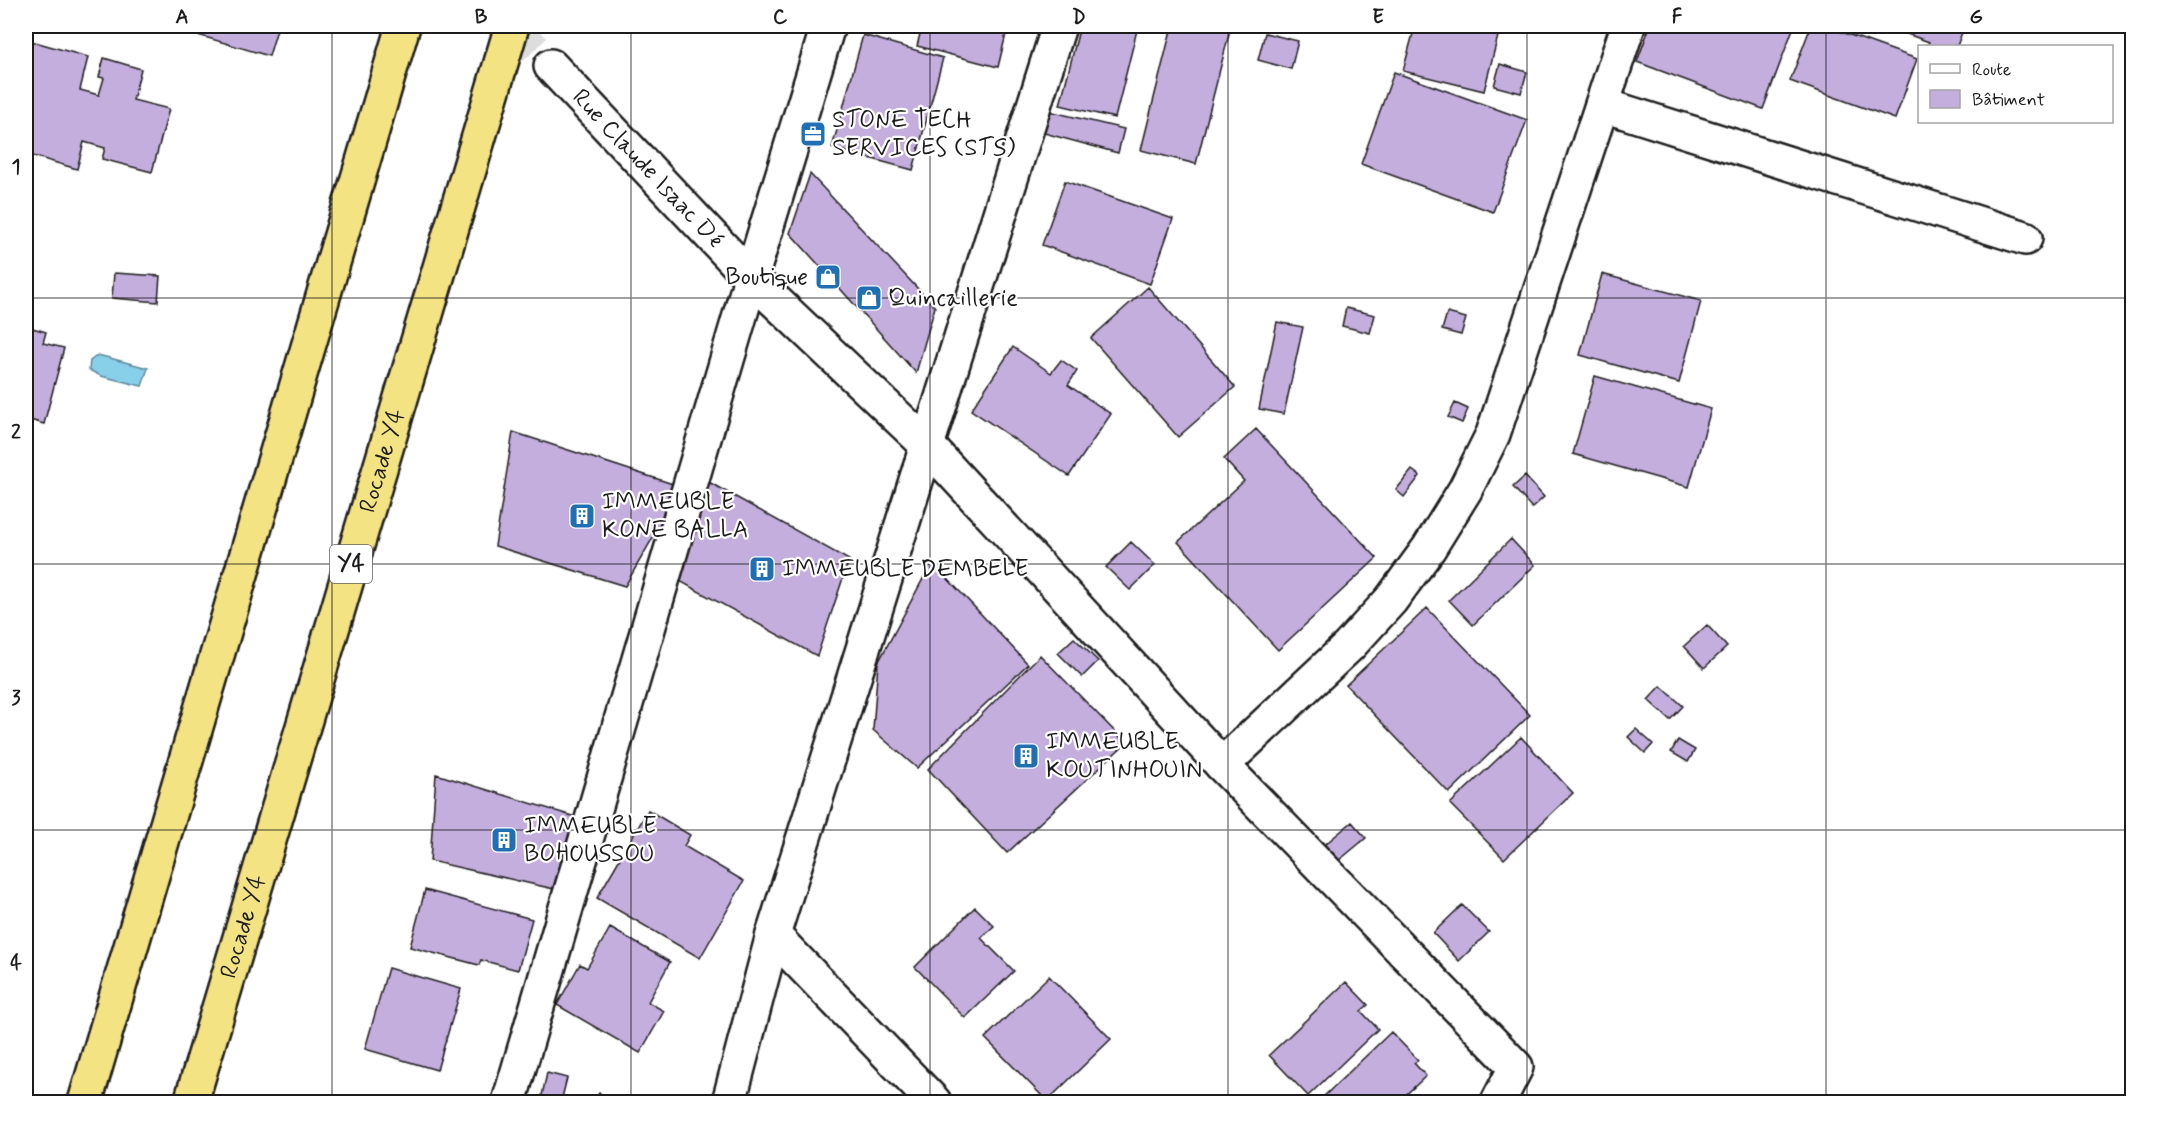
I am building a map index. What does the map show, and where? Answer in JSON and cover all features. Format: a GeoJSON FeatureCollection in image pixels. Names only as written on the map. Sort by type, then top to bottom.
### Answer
{"type":"FeatureCollection","features":[{"type":"Feature","properties":{"kind":"highway"},"geometry":{"type":"LineString","coordinates":[[85,1102],[403,26]]}},
{"type":"Feature","properties":{"kind":"highway","name":"Rocade Y4"},"geometry":{"type":"LineString","coordinates":[[191,1102],[512,26]]}},
{"type":"Feature","properties":{"kind":"street"},"geometry":{"type":"LineString","coordinates":[[509,1102],[751,278],[828,26]]}},
{"type":"Feature","properties":{"kind":"street"},"geometry":{"type":"LineString","coordinates":[[729,1102],[773,935],[1059,26]]}},
{"type":"Feature","properties":{"kind":"street"},"geometry":{"type":"LineString","coordinates":[[1222,765],[1348,646],[1391,600],[1429,548],[1465,490],[1493,435],[1628,26]]}},
{"type":"Feature","properties":{"kind":"street","name":"Rue Claude Isaac Dé"},"geometry":{"type":"LineString","coordinates":[[552,66],[751,278],[927,445],[1222,765],[1516,1067],[1498,1102]]}},
{"type":"Feature","properties":{"kind":"street"},"geometry":{"type":"LineString","coordinates":[[1603,105],[2025,238]]}},
{"type":"Feature","properties":{"kind":"street"},"geometry":{"type":"LineString","coordinates":[[773,935],[934,1102]]}},
{"type":"Feature","properties":{"kind":"water"},"geometry":{"type":"Polygon","coordinates":[[[98,355],[148,368],[142,386],[101,376],[89,370],[90,361],[98,355]]]}},
{"type":"Feature","properties":{"kind":"building"},"geometry":{"type":"Polygon","coordinates":[[[174,26],[278,26],[269,56],[174,28],[174,26]]]}},
{"type":"Feature","properties":{"kind":"building"},"geometry":{"type":"Polygon","coordinates":[[[922,26],[1008,26],[998,67],[917,46],[922,26]]]}},
{"type":"Feature","properties":{"kind":"building"},"geometry":{"type":"Polygon","coordinates":[[[1080,26],[1138,26],[1115,118],[1060,105],[1080,26]]]}},
{"type":"Feature","properties":{"kind":"building"},"geometry":{"type":"Polygon","coordinates":[[[1172,26],[1231,26],[1196,164],[1141,150],[1172,26]]]}},
{"type":"Feature","properties":{"kind":"building"},"geometry":{"type":"Polygon","coordinates":[[[1415,26],[1457,26],[1498,36],[1484,91],[1403,71],[1415,26]]]}},
{"type":"Feature","properties":{"kind":"building"},"geometry":{"type":"Polygon","coordinates":[[[1650,26],[1794,26],[1763,109],[1637,62],[1650,26]]]}},
{"type":"Feature","properties":{"kind":"building"},"geometry":{"type":"Polygon","coordinates":[[[1811,26],[1825,26],[1917,59],[1895,119],[1790,81],[1811,26]]]}},
{"type":"Feature","properties":{"kind":"building"},"geometry":{"type":"Polygon","coordinates":[[[1898,26],[1964,27],[1957,45],[1928,45],[1929,42],[1896,30],[1898,26]]]}},
{"type":"Feature","properties":{"kind":"building"},"geometry":{"type":"Polygon","coordinates":[[[1265,33],[1298,41],[1291,69],[1258,60],[1265,33]]]}},
{"type":"Feature","properties":{"kind":"building"},"geometry":{"type":"Polygon","coordinates":[[[863,35],[943,58],[913,170],[832,148],[863,35]]]}},
{"type":"Feature","properties":{"kind":"building"},"geometry":{"type":"Polygon","coordinates":[[[28,40],[88,57],[80,90],[99,95],[104,78],[99,77],[104,58],[141,69],[133,100],[169,109],[152,172],[102,159],[105,148],[84,142],[77,169],[26,154],[26,49],[28,40]]]}},
{"type":"Feature","properties":{"kind":"building"},"geometry":{"type":"Polygon","coordinates":[[[1500,64],[1527,72],[1521,93],[1494,86],[1500,64]]]}},
{"type":"Feature","properties":{"kind":"building"},"geometry":{"type":"Polygon","coordinates":[[[1394,72],[1527,120],[1493,212],[1361,164],[1394,72]]]}},
{"type":"Feature","properties":{"kind":"building"},"geometry":{"type":"Polygon","coordinates":[[[1049,111],[1124,129],[1118,153],[1044,133],[1049,111]]]}},
{"type":"Feature","properties":{"kind":"building"},"geometry":{"type":"Polygon","coordinates":[[[810,174],[935,307],[916,373],[790,233],[810,174]]]}},
{"type":"Feature","properties":{"kind":"building"},"geometry":{"type":"Polygon","coordinates":[[[1065,181],[1173,219],[1150,284],[1042,245],[1065,181]]]}},
{"type":"Feature","properties":{"kind":"building"},"geometry":{"type":"Polygon","coordinates":[[[114,273],[160,276],[158,302],[112,298],[114,273]]]}},
{"type":"Feature","properties":{"kind":"building"},"geometry":{"type":"Polygon","coordinates":[[[1602,274],[1701,301],[1679,383],[1580,355],[1602,274]]]}},
{"type":"Feature","properties":{"kind":"building"},"geometry":{"type":"Polygon","coordinates":[[[1148,287],[1235,387],[1178,437],[1091,338],[1148,287]]]}},
{"type":"Feature","properties":{"kind":"building"},"geometry":{"type":"Polygon","coordinates":[[[1346,308],[1375,315],[1370,333],[1342,326],[1346,308]]]}},
{"type":"Feature","properties":{"kind":"building"},"geometry":{"type":"Polygon","coordinates":[[[1447,313],[1466,318],[1461,335],[1442,330],[1447,313]]]}},
{"type":"Feature","properties":{"kind":"building"},"geometry":{"type":"Polygon","coordinates":[[[1277,322],[1303,327],[1284,414],[1259,409],[1277,322]]]}},
{"type":"Feature","properties":{"kind":"building"},"geometry":{"type":"Polygon","coordinates":[[[26,326],[46,332],[43,343],[64,348],[44,424],[30,420],[26,436],[26,326]]]}},
{"type":"Feature","properties":{"kind":"building"},"geometry":{"type":"Polygon","coordinates":[[[1013,347],[1051,373],[1061,360],[1077,371],[1068,385],[1111,414],[1069,476],[971,410],[1013,347]]]}},
{"type":"Feature","properties":{"kind":"building"},"geometry":{"type":"Polygon","coordinates":[[[1595,376],[1711,409],[1689,487],[1573,454],[1595,376]]]}},
{"type":"Feature","properties":{"kind":"building"},"geometry":{"type":"Polygon","coordinates":[[[1455,403],[1468,409],[1462,423],[1448,417],[1455,403]]]}},
{"type":"Feature","properties":{"kind":"building"},"geometry":{"type":"Polygon","coordinates":[[[1256,429],[1377,558],[1278,650],[1178,542],[1244,481],[1224,459],[1256,429]]]}},
{"type":"Feature","properties":{"kind":"building","name":"IMMEUBLE KONE BALLA"},"geometry":{"type":"Polygon","coordinates":[[[513,432],[682,487],[625,586],[495,546],[513,432]]]}},
{"type":"Feature","properties":{"kind":"building"},"geometry":{"type":"Polygon","coordinates":[[[1412,470],[1420,476],[1404,497],[1396,490],[1412,470]]]}},
{"type":"Feature","properties":{"kind":"building"},"geometry":{"type":"Polygon","coordinates":[[[1525,476],[1544,497],[1532,508],[1513,487],[1525,476]]]}},
{"type":"Feature","properties":{"kind":"building","name":"IMMEUBLE DEMBELE"},"geometry":{"type":"Polygon","coordinates":[[[705,480],[849,560],[817,656],[676,579],[705,480]]]}},
{"type":"Feature","properties":{"kind":"building"},"geometry":{"type":"Polygon","coordinates":[[[1511,539],[1535,565],[1473,625],[1449,600],[1511,539]]]}},
{"type":"Feature","properties":{"kind":"building"},"geometry":{"type":"Polygon","coordinates":[[[1131,542],[1155,565],[1130,590],[1106,567],[1131,542]]]}},
{"type":"Feature","properties":{"kind":"building"},"geometry":{"type":"Polygon","coordinates":[[[932,562],[1028,664],[917,768],[873,730],[878,663],[932,562]]]}},
{"type":"Feature","properties":{"kind":"building"},"geometry":{"type":"Polygon","coordinates":[[[1427,608],[1530,715],[1449,793],[1346,685],[1427,608]]]}},
{"type":"Feature","properties":{"kind":"building"},"geometry":{"type":"Polygon","coordinates":[[[1707,625],[1727,647],[1704,668],[1684,646],[1707,625]]]}},
{"type":"Feature","properties":{"kind":"building"},"geometry":{"type":"Polygon","coordinates":[[[1074,638],[1098,661],[1082,677],[1058,653],[1074,638]]]}},
{"type":"Feature","properties":{"kind":"building","name":"IMMEUBLE KOUTINHOUIN"},"geometry":{"type":"Polygon","coordinates":[[[1040,655],[1126,743],[1007,853],[928,769],[1040,655]]]}},
{"type":"Feature","properties":{"kind":"building"},"geometry":{"type":"Polygon","coordinates":[[[1661,686],[1683,706],[1670,720],[1648,700],[1661,686]]]}},
{"type":"Feature","properties":{"kind":"building"},"geometry":{"type":"Polygon","coordinates":[[[1636,729],[1653,744],[1645,753],[1628,737],[1636,729]]]}},
{"type":"Feature","properties":{"kind":"building"},"geometry":{"type":"Polygon","coordinates":[[[1521,737],[1573,793],[1504,859],[1450,804],[1521,737]]]}},
{"type":"Feature","properties":{"kind":"building"},"geometry":{"type":"Polygon","coordinates":[[[1678,740],[1695,750],[1688,762],[1671,752],[1678,740]]]}},
{"type":"Feature","properties":{"kind":"building","name":"IMMEUBLE BOHOUSSOU"},"geometry":{"type":"Polygon","coordinates":[[[436,774],[582,819],[563,891],[430,861],[436,774]]]}},
{"type":"Feature","properties":{"kind":"building"},"geometry":{"type":"Polygon","coordinates":[[[648,810],[690,835],[684,846],[744,881],[700,958],[597,898],[648,810]]]}},
{"type":"Feature","properties":{"kind":"building"},"geometry":{"type":"Polygon","coordinates":[[[1352,822],[1366,838],[1337,862],[1323,846],[1352,822]]]}},
{"type":"Feature","properties":{"kind":"building"},"geometry":{"type":"Polygon","coordinates":[[[425,890],[532,919],[518,970],[481,960],[479,965],[410,947],[425,890]]]}},
{"type":"Feature","properties":{"kind":"building"},"geometry":{"type":"Polygon","coordinates":[[[1462,905],[1489,932],[1459,961],[1433,933],[1462,905]]]}},
{"type":"Feature","properties":{"kind":"building"},"geometry":{"type":"Polygon","coordinates":[[[975,907],[994,926],[981,938],[1014,971],[965,1018],[915,967],[975,907]]]}},
{"type":"Feature","properties":{"kind":"building"},"geometry":{"type":"Polygon","coordinates":[[[610,928],[670,962],[648,1002],[664,1011],[640,1053],[557,1005],[580,964],[587,968],[610,928]]]}},
{"type":"Feature","properties":{"kind":"building"},"geometry":{"type":"Polygon","coordinates":[[[388,968],[461,989],[437,1070],[365,1049],[388,968]]]}},
{"type":"Feature","properties":{"kind":"building"},"geometry":{"type":"Polygon","coordinates":[[[1049,976],[1111,1039],[1047,1101],[985,1038],[1049,976]]]}},
{"type":"Feature","properties":{"kind":"building"},"geometry":{"type":"Polygon","coordinates":[[[1346,982],[1368,1005],[1361,1011],[1378,1029],[1308,1096],[1269,1055],[1346,982]]]}},
{"type":"Feature","properties":{"kind":"building"},"geometry":{"type":"Polygon","coordinates":[[[1391,1032],[1418,1060],[1414,1063],[1426,1076],[1398,1102],[1318,1102],[1391,1032]]]}},
{"type":"Feature","properties":{"kind":"building"},"geometry":{"type":"Polygon","coordinates":[[[547,1073],[567,1078],[561,1102],[541,1100],[547,1073]]]}},
{"type":"Feature","properties":{"kind":"building"},"geometry":{"type":"Polygon","coordinates":[[[599,1093],[615,1101],[594,1102],[599,1093]]]}},
{"type":"Feature","properties":{"kind":"tunnel"},"geometry":{"type":"LineString","coordinates":[[512,26],[551,66]]}},
{"type":"Feature","properties":{"kind":"place","name":"STONE TECH SERVICES (STS)"},"geometry":{"type":"Point","coordinates":[813,134]}},
{"type":"Feature","properties":{"kind":"place","name":"Boutique"},"geometry":{"type":"Point","coordinates":[828,277]}},
{"type":"Feature","properties":{"kind":"place","name":"Quincaillerie"},"geometry":{"type":"Point","coordinates":[869,298]}},
{"type":"Feature","properties":{"kind":"place","name":"IMMEUBLE KONE BALLA"},"geometry":{"type":"Point","coordinates":[582,516]}},
{"type":"Feature","properties":{"kind":"place","name":"IMMEUBLE DEMBELE"},"geometry":{"type":"Point","coordinates":[762,569]}},
{"type":"Feature","properties":{"kind":"place","name":"IMMEUBLE KOUTINHOUIN"},"geometry":{"type":"Point","coordinates":[1026,756]}},
{"type":"Feature","properties":{"kind":"place","name":"IMMEUBLE BOHOUSSOU"},"geometry":{"type":"Point","coordinates":[504,840]}}]}
